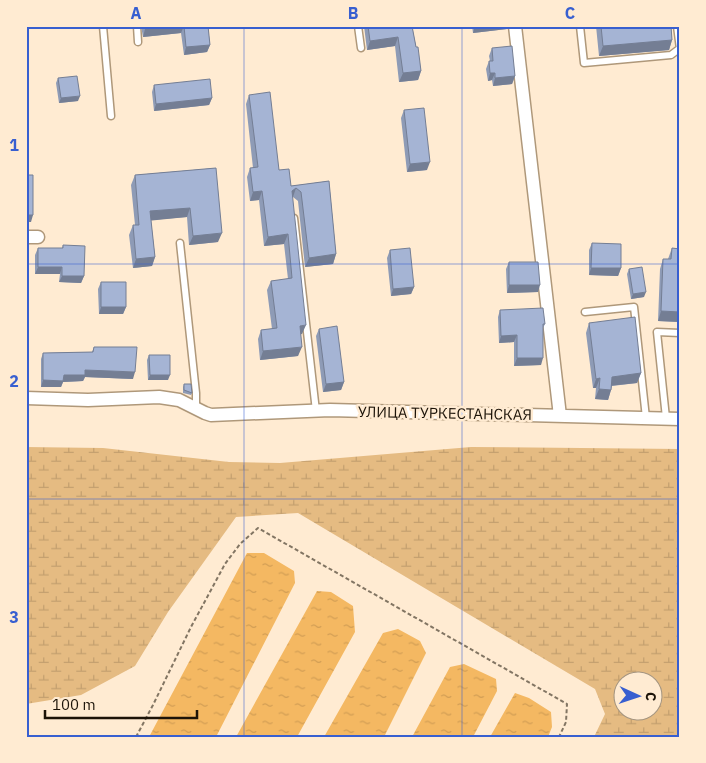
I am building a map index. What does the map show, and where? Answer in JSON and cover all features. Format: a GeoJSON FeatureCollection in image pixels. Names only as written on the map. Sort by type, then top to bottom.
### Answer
{"type":"FeatureCollection","features":[{"type":"Feature","properties":{"kind":"street"},"geometry":{"type":"LineString","coordinates":[[515,26],[560,416]]}},
{"type":"Feature","properties":{"kind":"street"},"geometry":{"type":"LineString","coordinates":[[26,398],[88,400],[158,397],[179,400],[196,409]]}},
{"type":"Feature","properties":{"kind":"street","name":"УЛИЦА ТУРКЕСТАНСКАЯ"},"geometry":{"type":"LineString","coordinates":[[196,409],[211,415],[316,410],[680,419]]}},
{"type":"Feature","properties":{"kind":"lane"},"geometry":{"type":"LineString","coordinates":[[103,26],[111,116]]}},
{"type":"Feature","properties":{"kind":"lane"},"geometry":{"type":"LineString","coordinates":[[136,26],[138,42]]}},
{"type":"Feature","properties":{"kind":"lane"},"geometry":{"type":"LineString","coordinates":[[358,26],[361,48]]}},
{"type":"Feature","properties":{"kind":"lane"},"geometry":{"type":"LineString","coordinates":[[580,26],[584,63],[672,55],[679,49],[677,26]]}},
{"type":"Feature","properties":{"kind":"lane"},"geometry":{"type":"LineString","coordinates":[[294,212],[316,410]]}},
{"type":"Feature","properties":{"kind":"lane"},"geometry":{"type":"LineString","coordinates":[[180,242],[196,393],[196,409]]}},
{"type":"Feature","properties":{"kind":"lane"},"geometry":{"type":"LineString","coordinates":[[585,312],[634,307],[646,418]]}},
{"type":"Feature","properties":{"kind":"lane"},"geometry":{"type":"LineString","coordinates":[[666,418],[657,332],[680,333]]}},
{"type":"Feature","properties":{"kind":"path"},"geometry":{"type":"LineString","coordinates":[[136,737],[225,564],[240,544],[258,528],[567,704],[566,722],[559,737]]}},
{"type":"Feature","properties":{"kind":"green space"},"geometry":{"type":"Polygon","coordinates":[[[26,447],[103,448],[229,462],[280,463],[471,447],[680,449],[680,737],[594,737],[605,714],[595,689],[298,513],[236,517],[168,612],[135,666],[81,695],[26,704],[26,447]]]}},
{"type":"Feature","properties":{"kind":"water"},"geometry":{"type":"Polygon","coordinates":[[[247,553],[264,553],[294,571],[295,583],[216,737],[149,737],[247,553]]]}},
{"type":"Feature","properties":{"kind":"water"},"geometry":{"type":"Polygon","coordinates":[[[317,591],[331,592],[353,606],[355,632],[297,737],[236,737],[317,591]]]}},
{"type":"Feature","properties":{"kind":"water"},"geometry":{"type":"Polygon","coordinates":[[[398,629],[420,641],[426,653],[384,737],[324,737],[383,633],[398,629]]]}},
{"type":"Feature","properties":{"kind":"water"},"geometry":{"type":"Polygon","coordinates":[[[464,664],[496,679],[497,691],[473,737],[412,737],[450,667],[464,664]]]}},
{"type":"Feature","properties":{"kind":"water"},"geometry":{"type":"Polygon","coordinates":[[[515,693],[529,698],[551,712],[552,727],[548,737],[490,737],[515,693]]]}},
{"type":"Feature","properties":{"kind":"building"},"geometry":{"type":"Polygon","coordinates":[[[145,26],[175,26],[145,29],[145,26]]]}},
{"type":"Feature","properties":{"kind":"building"},"geometry":{"type":"Polygon","coordinates":[[[184,26],[208,26],[210,45],[186,47],[184,26]]]}},
{"type":"Feature","properties":{"kind":"building"},"geometry":{"type":"Polygon","coordinates":[[[368,26],[412,26],[416,47],[418,47],[421,71],[403,73],[398,37],[370,41],[368,26]]]}},
{"type":"Feature","properties":{"kind":"building"},"geometry":{"type":"Polygon","coordinates":[[[601,26],[671,26],[672,40],[603,46],[601,26]]]}},
{"type":"Feature","properties":{"kind":"building"},"geometry":{"type":"Polygon","coordinates":[[[512,46],[515,76],[495,78],[495,73],[490,73],[489,61],[493,61],[492,48],[512,46]]]}},
{"type":"Feature","properties":{"kind":"building"},"geometry":{"type":"Polygon","coordinates":[[[77,76],[80,96],[61,98],[58,78],[77,76]]]}},
{"type":"Feature","properties":{"kind":"building"},"geometry":{"type":"Polygon","coordinates":[[[210,79],[212,98],[156,104],[154,85],[210,79]]]}},
{"type":"Feature","properties":{"kind":"building"},"geometry":{"type":"Polygon","coordinates":[[[270,92],[279,170],[289,169],[291,186],[329,181],[336,254],[309,258],[301,192],[296,188],[292,191],[306,325],[300,326],[302,347],[263,351],[261,330],[277,328],[271,281],[292,278],[288,234],[268,237],[262,191],[253,192],[250,168],[258,167],[249,95],[270,92]]]}},
{"type":"Feature","properties":{"kind":"building"},"geometry":{"type":"Polygon","coordinates":[[[424,108],[430,162],[410,164],[404,110],[424,108]]]}},
{"type":"Feature","properties":{"kind":"building"},"geometry":{"type":"Polygon","coordinates":[[[216,168],[222,233],[193,236],[190,208],[150,211],[155,257],[136,259],[133,225],[139,225],[135,175],[216,168]]]}},
{"type":"Feature","properties":{"kind":"building"},"geometry":{"type":"Polygon","coordinates":[[[26,175],[33,175],[33,215],[26,215],[26,175]]]}},
{"type":"Feature","properties":{"kind":"building"},"geometry":{"type":"Polygon","coordinates":[[[592,243],[621,244],[621,268],[591,268],[592,243]]]}},
{"type":"Feature","properties":{"kind":"building"},"geometry":{"type":"Polygon","coordinates":[[[63,245],[85,246],[84,276],[62,276],[62,267],[38,267],[38,248],[63,248],[63,245]]]}},
{"type":"Feature","properties":{"kind":"building"},"geometry":{"type":"Polygon","coordinates":[[[410,248],[414,287],[393,289],[390,250],[410,248]]]}},
{"type":"Feature","properties":{"kind":"building"},"geometry":{"type":"Polygon","coordinates":[[[672,248],[680,249],[680,312],[661,311],[663,259],[671,259],[672,248]]]}},
{"type":"Feature","properties":{"kind":"building"},"geometry":{"type":"Polygon","coordinates":[[[509,262],[538,262],[540,285],[509,285],[509,262]]]}},
{"type":"Feature","properties":{"kind":"building"},"geometry":{"type":"Polygon","coordinates":[[[642,267],[646,292],[633,294],[629,269],[642,267]]]}},
{"type":"Feature","properties":{"kind":"building"},"geometry":{"type":"Polygon","coordinates":[[[101,282],[126,282],[126,307],[101,307],[101,282]]]}},
{"type":"Feature","properties":{"kind":"building"},"geometry":{"type":"Polygon","coordinates":[[[543,308],[545,324],[543,324],[543,358],[517,358],[517,335],[501,336],[500,310],[543,308]]]}},
{"type":"Feature","properties":{"kind":"building"},"geometry":{"type":"Polygon","coordinates":[[[635,317],[641,373],[612,377],[611,390],[599,389],[600,378],[596,379],[589,323],[635,317]]]}},
{"type":"Feature","properties":{"kind":"building"},"geometry":{"type":"Polygon","coordinates":[[[337,326],[344,382],[326,384],[319,329],[337,326]]]}},
{"type":"Feature","properties":{"kind":"building"},"geometry":{"type":"Polygon","coordinates":[[[94,347],[137,347],[135,372],[85,370],[85,375],[64,375],[63,381],[43,380],[43,353],[93,352],[94,347]]]}},
{"type":"Feature","properties":{"kind":"building"},"geometry":{"type":"Polygon","coordinates":[[[149,355],[170,355],[170,375],[150,375],[149,355]]]}},
{"type":"Feature","properties":{"kind":"building"},"geometry":{"type":"Polygon","coordinates":[[[184,384],[191,384],[192,393],[184,390],[184,384]]]}}]}
